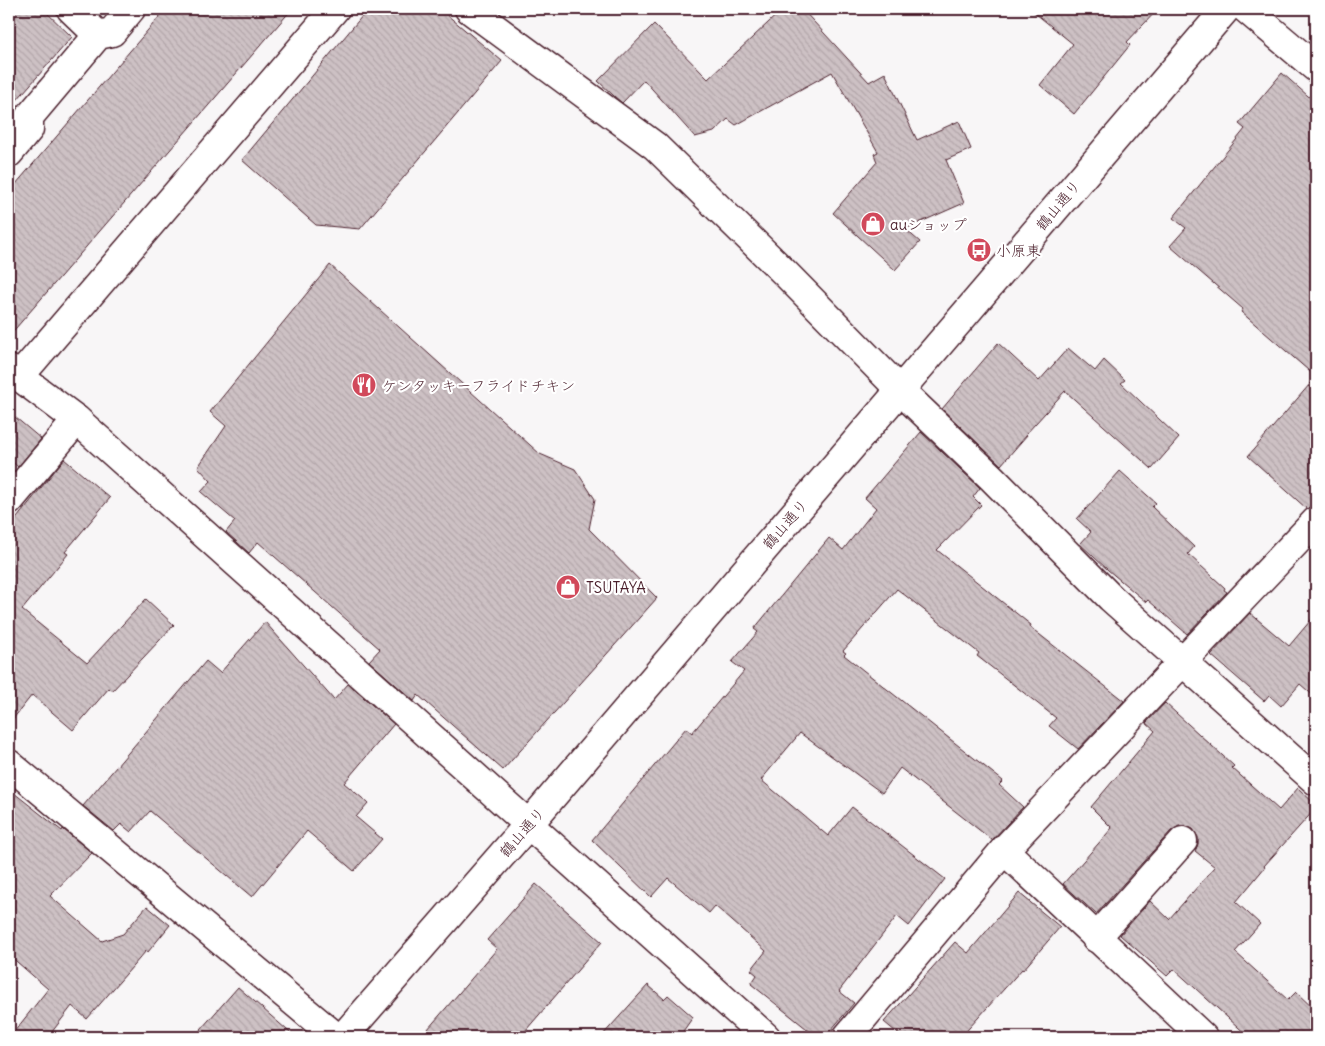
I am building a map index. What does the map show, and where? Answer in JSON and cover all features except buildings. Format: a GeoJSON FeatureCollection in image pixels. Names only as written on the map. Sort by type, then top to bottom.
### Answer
{"type":"FeatureCollection","features":[{"type":"Feature","properties":{"kind":"street"},"geometry":{"type":"LineString","coordinates":[[71,9],[98,35]]}},
{"type":"Feature","properties":{"kind":"street"},"geometry":{"type":"LineString","coordinates":[[9,153],[29,129],[29,116],[98,35],[112,32],[131,9]]}},
{"type":"Feature","properties":{"kind":"street"},"geometry":{"type":"LineString","coordinates":[[335,9],[14,373],[77,420],[528,824],[755,1034]]}},
{"type":"Feature","properties":{"kind":"street"},"geometry":{"type":"LineString","coordinates":[[469,9],[655,146],[900,390],[992,478],[1110,598],[1316,781]]}},
{"type":"Feature","properties":{"kind":"street","name":"鶴山通り"},"geometry":{"type":"LineString","coordinates":[[343,1037],[528,824],[1226,9]]}},
{"type":"Feature","properties":{"kind":"street"},"geometry":{"type":"LineString","coordinates":[[1246,9],[1316,68]]}},
{"type":"Feature","properties":{"kind":"street"},"geometry":{"type":"LineString","coordinates":[[9,501],[77,420]]}},
{"type":"Feature","properties":{"kind":"street"},"geometry":{"type":"LineString","coordinates":[[846,1037],[1004,850],[1316,521]]}},
{"type":"Feature","properties":{"kind":"street"},"geometry":{"type":"LineString","coordinates":[[9,747],[11,749],[9,756]]}},
{"type":"Feature","properties":{"kind":"street"},"geometry":{"type":"LineString","coordinates":[[9,764],[336,1037]]}},
{"type":"Feature","properties":{"kind":"street"},"geometry":{"type":"LineString","coordinates":[[1096,938],[1183,842]]}},
{"type":"Feature","properties":{"kind":"street"},"geometry":{"type":"LineString","coordinates":[[1004,850],[1202,1037]]}},
{"type":"Feature","properties":{"kind":"place","name":"auショップ"},"geometry":{"type":"Point","coordinates":[873,224]}},
{"type":"Feature","properties":{"kind":"place","name":"小原東"},"geometry":{"type":"Point","coordinates":[979,250]}},
{"type":"Feature","properties":{"kind":"place","name":"ケンタッキーフライドチキン"},"geometry":{"type":"Point","coordinates":[364,385]}},
{"type":"Feature","properties":{"kind":"place","name":"TSUTAYA"},"geometry":{"type":"Point","coordinates":[568,587]}}]}
